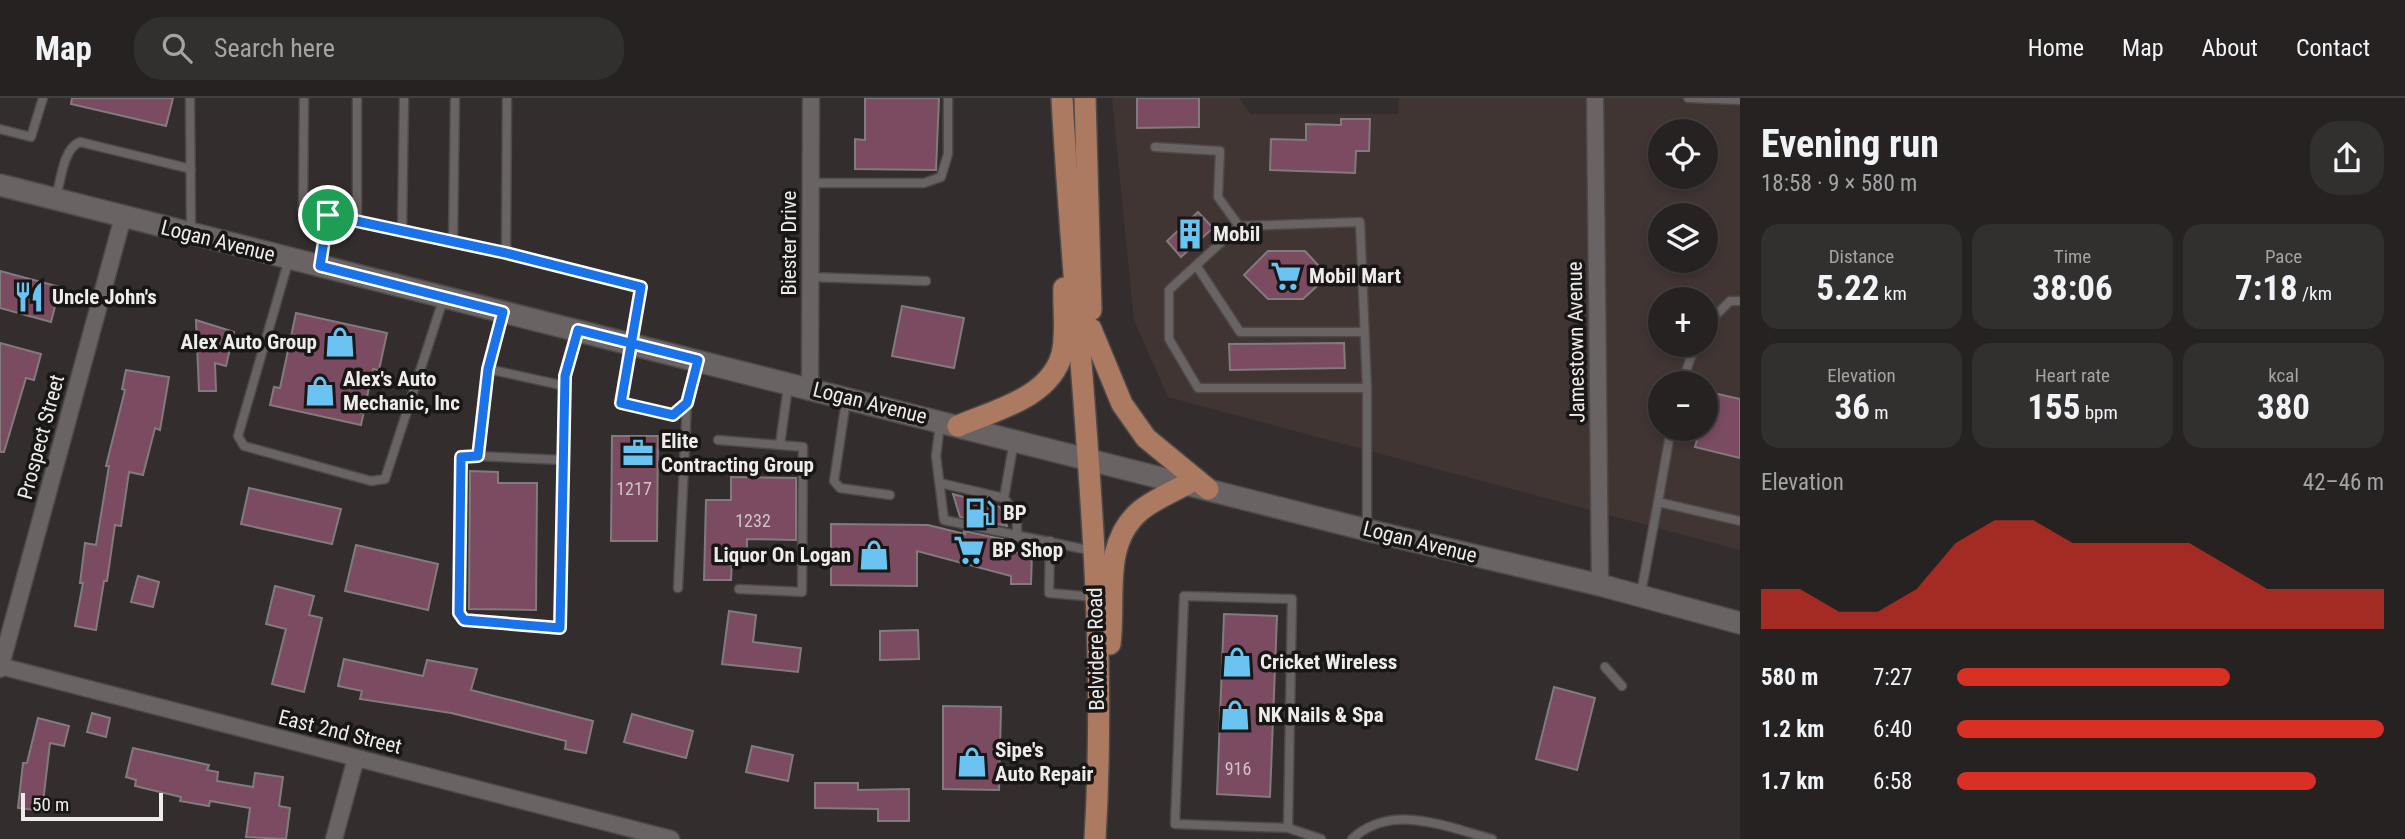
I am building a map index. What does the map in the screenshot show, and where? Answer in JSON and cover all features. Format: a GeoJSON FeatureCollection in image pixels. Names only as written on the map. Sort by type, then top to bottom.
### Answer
{"type":"FeatureCollection","features":[{"type":"Feature","properties":{"kind":"main road"},"geometry":{"type":"LineString","coordinates":[[1062,98],[1089,459]]}},
{"type":"Feature","properties":{"kind":"main road"},"geometry":{"type":"LineString","coordinates":[[1085,98],[1091,329],[1089,459]]}},
{"type":"Feature","properties":{"kind":"main road","name":"Logan Avenue"},"geometry":{"type":"LineString","coordinates":[[0,185],[1367,530],[1600,585],[1740,623]]}},
{"type":"Feature","properties":{"kind":"main road"},"geometry":{"type":"LineString","coordinates":[[949,423],[1032,395],[1053,372],[1062,353],[1064,281],[1073,245]]}},
{"type":"Feature","properties":{"kind":"main road"},"geometry":{"type":"LineString","coordinates":[[1091,329],[1122,404],[1146,438],[1208,489]]}},
{"type":"Feature","properties":{"kind":"main road","name":"Belvidere Road"},"geometry":{"type":"LineString","coordinates":[[1089,459],[1098,690],[1094,839]]}},
{"type":"Feature","properties":{"kind":"main road"},"geometry":{"type":"LineString","coordinates":[[1098,690],[1110,641],[1114,558],[1121,533],[1140,511],[1186,484]]}},
{"type":"Feature","properties":{"kind":"street","name":"Biester Drive"},"geometry":{"type":"LineString","coordinates":[[810,388],[811,98]]}},
{"type":"Feature","properties":{"kind":"street","name":"Jamestown Avenue"},"geometry":{"type":"LineString","coordinates":[[1595,98],[1600,585]]}},
{"type":"Feature","properties":{"kind":"street","name":"Prospect Street"},"geometry":{"type":"LineString","coordinates":[[0,667],[122,217]]}},
{"type":"Feature","properties":{"kind":"street","name":"East 2nd Street"},"geometry":{"type":"LineString","coordinates":[[0,667],[671,839]]}},
{"type":"Feature","properties":{"kind":"street"},"geometry":{"type":"LineString","coordinates":[[334,839],[356,758]]}},
{"type":"Feature","properties":{"kind":"lane"},"geometry":{"type":"LineString","coordinates":[[0,129],[31,137],[43,98]]}},
{"type":"Feature","properties":{"kind":"lane"},"geometry":{"type":"LineString","coordinates":[[190,98],[191,234]]}},
{"type":"Feature","properties":{"kind":"lane"},"geometry":{"type":"LineString","coordinates":[[304,98],[303,210],[506,253],[641,287],[621,403],[673,415],[687,403]]}},
{"type":"Feature","properties":{"kind":"lane"},"geometry":{"type":"LineString","coordinates":[[357,98],[357,222]]}},
{"type":"Feature","properties":{"kind":"lane"},"geometry":{"type":"LineString","coordinates":[[402,231],[404,98]]}},
{"type":"Feature","properties":{"kind":"lane"},"geometry":{"type":"LineString","coordinates":[[453,242],[454,98]]}},
{"type":"Feature","properties":{"kind":"lane"},"geometry":{"type":"LineString","coordinates":[[506,253],[507,98]]}},
{"type":"Feature","properties":{"kind":"lane"},"geometry":{"type":"LineString","coordinates":[[810,183],[924,183],[941,177],[948,154],[948,98]]}},
{"type":"Feature","properties":{"kind":"lane"},"geometry":{"type":"LineString","coordinates":[[1688,98],[1740,100]]}},
{"type":"Feature","properties":{"kind":"lane"},"geometry":{"type":"LineString","coordinates":[[55,200],[69,153],[74,144],[80,142],[191,169]]}},
{"type":"Feature","properties":{"kind":"lane"},"geometry":{"type":"LineString","coordinates":[[1155,147],[1220,151],[1218,197],[1239,226]]}},
{"type":"Feature","properties":{"kind":"lane"},"geometry":{"type":"LineString","coordinates":[[320,266],[328,215]]}},
{"type":"Feature","properties":{"kind":"lane"},"geometry":{"type":"LineString","coordinates":[[1367,388],[1198,388],[1169,339],[1169,290],[1239,226],[1360,222],[1367,388],[1367,530]]}},
{"type":"Feature","properties":{"kind":"lane"},"geometry":{"type":"LineString","coordinates":[[289,258],[238,436],[244,446],[371,481],[385,479],[444,297]]}},
{"type":"Feature","properties":{"kind":"lane"},"geometry":{"type":"LineString","coordinates":[[1196,265],[1240,332],[1364,332]]}},
{"type":"Feature","properties":{"kind":"lane"},"geometry":{"type":"LineString","coordinates":[[810,277],[926,281]]}},
{"type":"Feature","properties":{"kind":"lane"},"geometry":{"type":"LineString","coordinates":[[1718,312],[1730,301],[1740,300]]}},
{"type":"Feature","properties":{"kind":"lane"},"geometry":{"type":"LineString","coordinates":[[478,456],[488,369],[503,312]]}},
{"type":"Feature","properties":{"kind":"lane"},"geometry":{"type":"LineString","coordinates":[[564,460],[461,457],[459,613],[464,620],[560,628],[564,460],[565,386],[578,330]]}},
{"type":"Feature","properties":{"kind":"lane"},"geometry":{"type":"LineString","coordinates":[[678,588],[687,403],[698,360]]}},
{"type":"Feature","properties":{"kind":"lane"},"geometry":{"type":"LineString","coordinates":[[488,369],[565,386]]}},
{"type":"Feature","properties":{"kind":"lane"},"geometry":{"type":"LineString","coordinates":[[780,446],[788,383]]}},
{"type":"Feature","properties":{"kind":"lane"},"geometry":{"type":"LineString","coordinates":[[847,397],[834,481],[840,488],[890,495]]}},
{"type":"Feature","properties":{"kind":"lane"},"geometry":{"type":"LineString","coordinates":[[949,423],[936,456],[944,520],[1093,551]]}},
{"type":"Feature","properties":{"kind":"lane"},"geometry":{"type":"LineString","coordinates":[[718,440],[803,447],[802,592],[739,589]]}},
{"type":"Feature","properties":{"kind":"lane"},"geometry":{"type":"LineString","coordinates":[[1004,498],[1014,440]]}},
{"type":"Feature","properties":{"kind":"lane"},"geometry":{"type":"LineString","coordinates":[[1640,596],[1669,441]]}},
{"type":"Feature","properties":{"kind":"lane"},"geometry":{"type":"LineString","coordinates":[[940,483],[1004,498],[1017,516],[1017,537]]}},
{"type":"Feature","properties":{"kind":"lane"},"geometry":{"type":"LineString","coordinates":[[1658,502],[1740,521]]}},
{"type":"Feature","properties":{"kind":"lane"},"geometry":{"type":"LineString","coordinates":[[1050,541],[1049,593],[1096,597]]}},
{"type":"Feature","properties":{"kind":"lane"},"geometry":{"type":"LineString","coordinates":[[1287,828],[1292,599],[1184,596],[1175,824],[1287,828],[1321,839]]}},
{"type":"Feature","properties":{"kind":"lane"},"geometry":{"type":"LineString","coordinates":[[1605,667],[1622,686]]}},
{"type":"Feature","properties":{"kind":"lane"},"geometry":{"type":"LineString","coordinates":[[1352,839],[1368,826],[1401,818],[1492,839]]}},
{"type":"Feature","properties":{"kind":"shaded area"},"geometry":{"type":"Polygon","coordinates":[[[1112,98],[1239,98],[1251,114],[1398,114],[1399,98],[1740,98],[1740,550],[1168,397],[1134,320],[1112,98]]]}},
{"type":"Feature","properties":{"kind":"building"},"geometry":{"type":"Polygon","coordinates":[[[72,98],[173,98],[166,126],[71,104],[72,98]]]}},
{"type":"Feature","properties":{"kind":"building"},"geometry":{"type":"Polygon","coordinates":[[[865,98],[939,98],[936,170],[855,169],[855,139],[865,140],[865,98]]]}},
{"type":"Feature","properties":{"kind":"building"},"geometry":{"type":"Polygon","coordinates":[[[1137,98],[1199,98],[1199,127],[1137,128],[1137,98]]]}},
{"type":"Feature","properties":{"kind":"building"},"geometry":{"type":"Polygon","coordinates":[[[1341,119],[1370,119],[1369,151],[1356,151],[1355,173],[1270,170],[1271,139],[1306,140],[1306,124],[1341,125],[1341,119]]]}},
{"type":"Feature","properties":{"kind":"building","name":"Mobil"},"geometry":{"type":"Polygon","coordinates":[[[1198,212],[1213,228],[1181,257],[1167,241],[1198,212]]]}},
{"type":"Feature","properties":{"kind":"building","name":"Mobil Mart"},"geometry":{"type":"Polygon","coordinates":[[[1268,251],[1305,251],[1328,276],[1303,299],[1268,299],[1244,275],[1268,251]]]}},
{"type":"Feature","properties":{"kind":"building","name":"Uncle John's"},"geometry":{"type":"Polygon","coordinates":[[[0,271],[60,287],[51,322],[0,308],[0,271]]]}},
{"type":"Feature","properties":{"kind":"building"},"geometry":{"type":"Polygon","coordinates":[[[902,306],[964,318],[954,368],[892,356],[902,306]]]}},
{"type":"Feature","properties":{"kind":"building"},"geometry":{"type":"Polygon","coordinates":[[[296,313],[387,333],[379,370],[373,369],[361,425],[270,405],[274,387],[280,388],[296,313]]]}},
{"type":"Feature","properties":{"kind":"building"},"geometry":{"type":"Polygon","coordinates":[[[196,320],[234,332],[226,366],[215,363],[216,391],[199,391],[196,320]]]}},
{"type":"Feature","properties":{"kind":"building"},"geometry":{"type":"Polygon","coordinates":[[[0,343],[41,354],[34,380],[26,378],[4,452],[0,452],[0,343]]]}},
{"type":"Feature","properties":{"kind":"building"},"geometry":{"type":"Polygon","coordinates":[[[1344,343],[1345,368],[1230,370],[1229,344],[1344,343]]]}},
{"type":"Feature","properties":{"kind":"building"},"geometry":{"type":"Polygon","coordinates":[[[126,370],[169,377],[160,430],[155,428],[143,475],[129,472],[121,526],[115,525],[96,630],[75,626],[83,583],[80,583],[85,543],[96,545],[109,466],[106,466],[125,390],[122,389],[126,370]]]}},
{"type":"Feature","properties":{"kind":"building"},"geometry":{"type":"Polygon","coordinates":[[[1718,394],[1740,399],[1740,458],[1695,447],[1697,441],[1718,441],[1718,394]]]}},
{"type":"Feature","properties":{"kind":"building"},"geometry":{"type":"Polygon","coordinates":[[[612,436],[658,436],[657,541],[611,541],[612,436]]]}},
{"type":"Feature","properties":{"kind":"building"},"geometry":{"type":"Polygon","coordinates":[[[470,471],[498,472],[498,483],[537,483],[536,610],[469,609],[470,471]]]}},
{"type":"Feature","properties":{"kind":"building"},"geometry":{"type":"Polygon","coordinates":[[[731,477],[796,478],[796,540],[747,539],[747,560],[732,560],[731,580],[704,580],[706,500],[731,500],[731,477]]]}},
{"type":"Feature","properties":{"kind":"building"},"geometry":{"type":"Polygon","coordinates":[[[249,488],[341,509],[332,544],[241,524],[249,488]]]}},
{"type":"Feature","properties":{"kind":"building"},"geometry":{"type":"Polygon","coordinates":[[[953,494],[1000,507],[1007,526],[960,517],[953,494]]]}},
{"type":"Feature","properties":{"kind":"building"},"geometry":{"type":"Polygon","coordinates":[[[831,524],[928,525],[1012,541],[1016,552],[1032,553],[1031,584],[1011,584],[1011,576],[917,551],[917,586],[831,585],[831,524]]]}},
{"type":"Feature","properties":{"kind":"building"},"geometry":{"type":"Polygon","coordinates":[[[356,545],[438,564],[428,610],[345,591],[356,545]]]}},
{"type":"Feature","properties":{"kind":"building"},"geometry":{"type":"Polygon","coordinates":[[[138,576],[159,582],[153,607],[131,602],[138,576]]]}},
{"type":"Feature","properties":{"kind":"building"},"geometry":{"type":"Polygon","coordinates":[[[275,586],[314,596],[309,615],[322,618],[304,692],[272,684],[286,629],[266,624],[275,586]]]}},
{"type":"Feature","properties":{"kind":"building"},"geometry":{"type":"Polygon","coordinates":[[[729,611],[756,615],[753,642],[801,648],[798,672],[722,664],[729,611]]]}},
{"type":"Feature","properties":{"kind":"building"},"geometry":{"type":"Polygon","coordinates":[[[1224,614],[1277,616],[1270,797],[1217,794],[1224,614]]]}},
{"type":"Feature","properties":{"kind":"building"},"geometry":{"type":"Polygon","coordinates":[[[918,630],[919,659],[880,660],[880,631],[918,630]]]}},
{"type":"Feature","properties":{"kind":"building"},"geometry":{"type":"Polygon","coordinates":[[[344,659],[423,676],[427,660],[477,669],[471,690],[593,721],[586,753],[565,749],[566,741],[451,713],[360,699],[362,691],[338,686],[344,659]]]}},
{"type":"Feature","properties":{"kind":"building"},"geometry":{"type":"Polygon","coordinates":[[[1554,687],[1595,698],[1577,770],[1536,759],[1554,687]]]}},
{"type":"Feature","properties":{"kind":"building","name":"Sipe's Auto Repair"},"geometry":{"type":"Polygon","coordinates":[[[943,706],[1001,707],[999,790],[943,789],[943,706]]]}},
{"type":"Feature","properties":{"kind":"building"},"geometry":{"type":"Polygon","coordinates":[[[92,713],[110,718],[106,737],[87,732],[92,713]]]}},
{"type":"Feature","properties":{"kind":"building"},"geometry":{"type":"Polygon","coordinates":[[[632,714],[693,731],[686,758],[624,742],[632,714]]]}},
{"type":"Feature","properties":{"kind":"building"},"geometry":{"type":"Polygon","coordinates":[[[38,718],[69,726],[64,746],[50,743],[42,811],[18,808],[23,763],[27,763],[38,718]]]}},
{"type":"Feature","properties":{"kind":"building"},"geometry":{"type":"Polygon","coordinates":[[[752,746],[793,755],[788,781],[746,772],[752,746]]]}},
{"type":"Feature","properties":{"kind":"building"},"geometry":{"type":"Polygon","coordinates":[[[133,748],[209,765],[207,770],[218,772],[217,781],[253,787],[255,773],[283,777],[279,806],[290,808],[286,839],[246,837],[250,808],[210,801],[209,806],[180,801],[181,797],[135,786],[136,780],[126,777],[133,748]]]}},
{"type":"Feature","properties":{"kind":"building"},"geometry":{"type":"Polygon","coordinates":[[[815,783],[858,783],[858,790],[909,789],[909,821],[878,821],[878,809],[815,808],[815,783]]]}},
{"type":"Feature","properties":{"kind":"place","name":"Mobil"},"geometry":{"type":"Point","coordinates":[1190,234]}},
{"type":"Feature","properties":{"kind":"place","name":"Mobil Mart"},"geometry":{"type":"Point","coordinates":[1286,276]}},
{"type":"Feature","properties":{"kind":"place","name":"Uncle John's"},"geometry":{"type":"Point","coordinates":[29,297]}},
{"type":"Feature","properties":{"kind":"place","name":"Alex Auto Group"},"geometry":{"type":"Point","coordinates":[340,342]}},
{"type":"Feature","properties":{"kind":"place","name":"Alex's Auto Mechanic, Inc"},"geometry":{"type":"Point","coordinates":[320,391]}},
{"type":"Feature","properties":{"kind":"place","name":"Elite Contracting Group"},"geometry":{"type":"Point","coordinates":[638,453]}},
{"type":"Feature","properties":{"kind":"place","name":"BP"},"geometry":{"type":"Point","coordinates":[980,513]}},
{"type":"Feature","properties":{"kind":"place","name":"BP Shop"},"geometry":{"type":"Point","coordinates":[969,550]}},
{"type":"Feature","properties":{"kind":"place","name":"Liquor On Logan"},"geometry":{"type":"Point","coordinates":[874,555]}},
{"type":"Feature","properties":{"kind":"place","name":"Cricket Wireless"},"geometry":{"type":"Point","coordinates":[1237,662]}},
{"type":"Feature","properties":{"kind":"place","name":"NK Nails & Spa"},"geometry":{"type":"Point","coordinates":[1235,715]}},
{"type":"Feature","properties":{"kind":"place","name":"Sipe's Auto Repair"},"geometry":{"type":"Point","coordinates":[972,762]}},
{"type":"Feature","properties":{"kind":"route"},"geometry":{"type":"LineString","coordinates":[[328,215],[320,266],[503,312],[488,369],[478,456],[461,457],[459,613],[464,620],[560,628],[565,376],[578,330],[631,343],[698,360],[687,403],[673,415],[621,403],[631,343],[641,287],[506,253],[328,215]]}}]}
